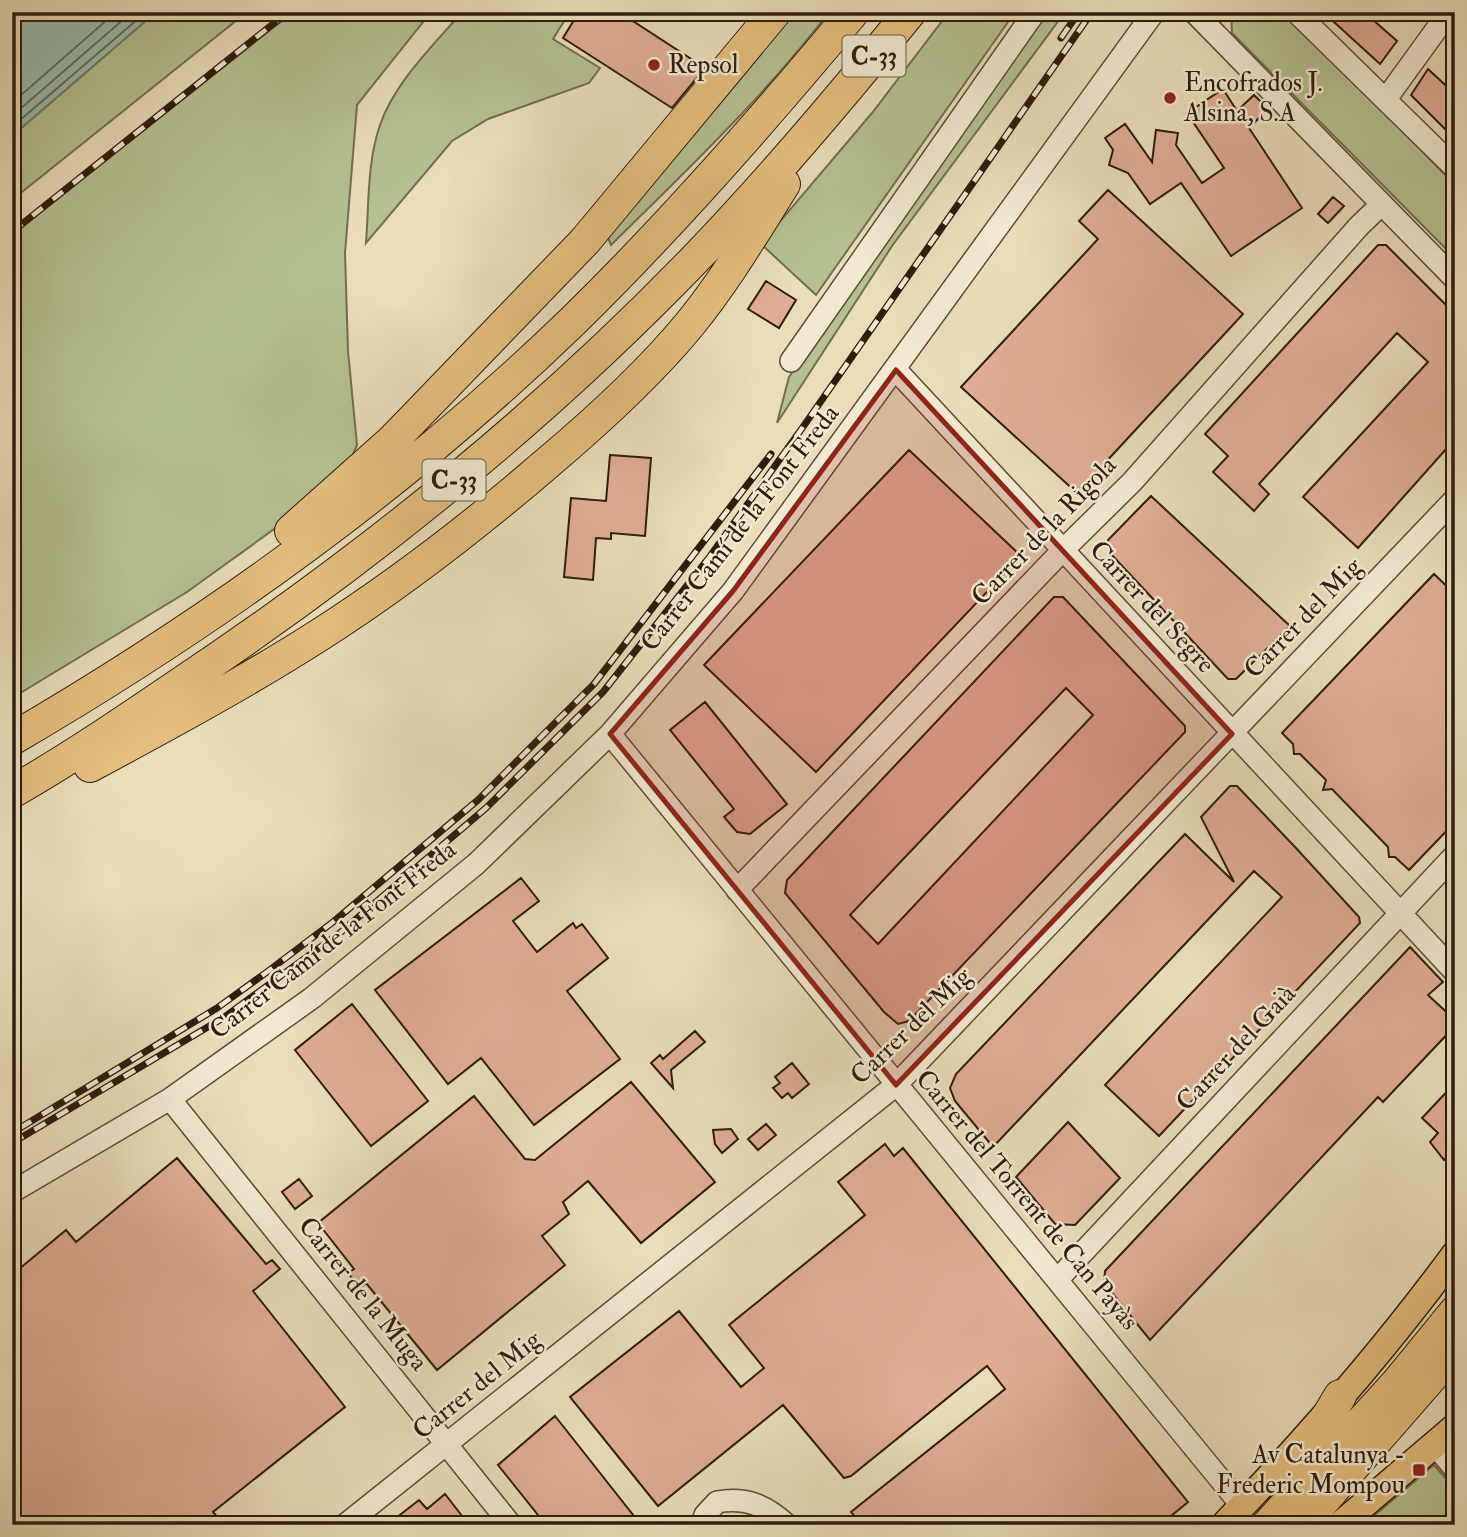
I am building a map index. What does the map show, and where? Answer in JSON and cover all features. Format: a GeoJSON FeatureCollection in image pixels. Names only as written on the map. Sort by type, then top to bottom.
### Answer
{"type":"FeatureCollection","features":[{"type":"Feature","properties":{"kind":"highway"},"geometry":{"type":"LineString","coordinates":[[202,622],[291,531],[393,441],[569,258],[775,12]]}},
{"type":"Feature","properties":{"kind":"highway","name":"C-33"},"geometry":{"type":"LineString","coordinates":[[12,739],[202,622],[372,495],[482,403],[572,321],[764,120],[853,12]]}},
{"type":"Feature","properties":{"kind":"highway","name":"C-33"},"geometry":{"type":"LineString","coordinates":[[12,792],[110,731],[276,619],[410,518],[520,426],[610,345],[697,258],[910,12]]}},
{"type":"Feature","properties":{"kind":"highway"},"geometry":{"type":"LineString","coordinates":[[12,800],[68,778],[215,698],[297,649],[384,592],[513,493],[594,421],[690,324],[747,243],[837,99]]}},
{"type":"Feature","properties":{"kind":"highway"},"geometry":{"type":"LineString","coordinates":[[1268,1525],[1397,1383],[1455,1312]]}},
{"type":"Feature","properties":{"kind":"highway"},"geometry":{"type":"LineString","coordinates":[[1302,1525],[1455,1350]]}},
{"type":"Feature","properties":{"kind":"highway"},"geometry":{"type":"LineString","coordinates":[[1239,1518],[1300,1467],[1340,1396]]}},
{"type":"Feature","properties":{"kind":"main road"},"geometry":{"type":"LineString","coordinates":[[1340,1396],[1421,1300],[1455,1254]]}},
{"type":"Feature","properties":{"kind":"main road"},"geometry":{"type":"LineString","coordinates":[[1340,1525],[1455,1427]]}},
{"type":"Feature","properties":{"kind":"street"},"geometry":{"type":"LineString","coordinates":[[791,361],[1035,12]]}},
{"type":"Feature","properties":{"kind":"street","name":"Carrer Camí de la Font Freda"},"geometry":{"type":"LineString","coordinates":[[12,1192],[170,1099],[312,998],[476,864],[610,733],[733,591],[1154,12]]}},
{"type":"Feature","properties":{"kind":"street"},"geometry":{"type":"LineString","coordinates":[[1296,12],[1455,168]]}},
{"type":"Feature","properties":{"kind":"street"},"geometry":{"type":"LineString","coordinates":[[1386,99],[1449,12]]}},
{"type":"Feature","properties":{"kind":"street"},"geometry":{"type":"LineString","coordinates":[[1205,16],[1455,279]]}},
{"type":"Feature","properties":{"kind":"street","name":"Carrer de la Rigola"},"geometry":{"type":"LineString","coordinates":[[737,890],[1062,551],[1132,482],[1382,204]]}},
{"type":"Feature","properties":{"kind":"street","name":"Carrer del Segre"},"geometry":{"type":"LineString","coordinates":[[896,370],[1455,972]]}},
{"type":"Feature","properties":{"kind":"street","name":"Carrer del Mig"},"geometry":{"type":"LineString","coordinates":[[345,1525],[896,1085],[1455,499]]}},
{"type":"Feature","properties":{"kind":"street","name":"Carrer del Torrent de Can Payàs"},"geometry":{"type":"LineString","coordinates":[[610,733],[1058,1280],[1239,1518]]}},
{"type":"Feature","properties":{"kind":"street","name":"Carrer del Gaià"},"geometry":{"type":"LineString","coordinates":[[1058,1280],[1455,855]]}},
{"type":"Feature","properties":{"kind":"street","name":"Carrer de la Muga"},"geometry":{"type":"LineString","coordinates":[[170,1099],[511,1525]]}},
{"type":"Feature","properties":{"kind":"street"},"geometry":{"type":"LineString","coordinates":[[1434,1444],[1455,1469]]}},
{"type":"Feature","properties":{"kind":"street"},"geometry":{"type":"LineString","coordinates":[[702,1525],[705,1515],[717,1502],[736,1499],[758,1503],[787,1525]]}},
{"type":"Feature","properties":{"kind":"highlighted area"},"geometry":{"type":"Polygon","coordinates":[[[896,370],[1232,734],[896,1085],[610,734],[733,591],[896,370]]]}},
{"type":"Feature","properties":{"kind":"shaded area"},"geometry":{"type":"Polygon","coordinates":[[[156,12],[247,12],[12,200],[12,136],[156,12]]]}},
{"type":"Feature","properties":{"kind":"shaded area"},"geometry":{"type":"Polygon","coordinates":[[[293,12],[431,12],[357,105],[345,253],[348,351],[357,445],[342,480],[187,592],[12,698],[12,234],[293,12]]]}},
{"type":"Feature","properties":{"kind":"shaded area"},"geometry":{"type":"Polygon","coordinates":[[[462,12],[558,12],[566,18],[553,39],[600,68],[589,83],[488,119],[452,141],[366,243],[373,154],[386,109],[415,65],[462,12]]]}},
{"type":"Feature","properties":{"kind":"shaded area"},"geometry":{"type":"Polygon","coordinates":[[[792,12],[829,12],[752,103],[611,245],[606,233],[769,36],[792,12]]]}},
{"type":"Feature","properties":{"kind":"shaded area"},"geometry":{"type":"Polygon","coordinates":[[[949,12],[1015,12],[816,295],[761,244],[872,113],[949,12]]]}},
{"type":"Feature","properties":{"kind":"shaded area"},"geometry":{"type":"Polygon","coordinates":[[[1043,12],[1065,12],[892,246],[777,423],[789,377],[1043,12]]]}},
{"type":"Feature","properties":{"kind":"shaded area"},"geometry":{"type":"Polygon","coordinates":[[[1231,12],[1286,12],[1455,185],[1455,258],[1232,33],[1231,12]]]}},
{"type":"Feature","properties":{"kind":"shaded area"},"geometry":{"type":"Polygon","coordinates":[[[1434,1465],[1455,1489],[1455,1525],[1363,1525],[1434,1465]]]}},
{"type":"Feature","properties":{"kind":"water"},"geometry":{"type":"Polygon","coordinates":[[[12,12],[156,12],[12,136],[12,12]]]}},
{"type":"Feature","properties":{"kind":"building","name":"Repsol"},"geometry":{"type":"Polygon","coordinates":[[[579,12],[619,12],[705,68],[672,108],[563,38],[579,12]]]}},
{"type":"Feature","properties":{"kind":"building"},"geometry":{"type":"Polygon","coordinates":[[[1340,12],[1364,12],[1397,41],[1380,64],[1334,22],[1340,12]]]}},
{"type":"Feature","properties":{"kind":"building"},"geometry":{"type":"Polygon","coordinates":[[[1428,69],[1455,94],[1455,139],[1411,95],[1428,69]]]}},
{"type":"Feature","properties":{"kind":"building"},"geometry":{"type":"Polygon","coordinates":[[[1223,89],[1237,111],[1254,95],[1268,109],[1249,128],[1302,208],[1231,256],[1181,183],[1150,204],[1128,173],[1109,165],[1113,150],[1105,138],[1125,124],[1152,162],[1156,130],[1178,133],[1176,145],[1202,183],[1224,168],[1187,113],[1223,89]]]}},
{"type":"Feature","properties":{"kind":"building"},"geometry":{"type":"Polygon","coordinates":[[[1108,190],[1243,314],[1077,493],[961,387],[1098,239],[1079,221],[1108,190]]]}},
{"type":"Feature","properties":{"kind":"building"},"geometry":{"type":"Polygon","coordinates":[[[1333,197],[1344,206],[1328,223],[1318,214],[1333,197]]]}},
{"type":"Feature","properties":{"kind":"building"},"geometry":{"type":"Polygon","coordinates":[[[1378,245],[1386,245],[1455,314],[1455,439],[1358,548],[1303,497],[1428,362],[1397,333],[1259,484],[1269,494],[1254,511],[1213,472],[1228,456],[1205,434],[1378,245]]]}},
{"type":"Feature","properties":{"kind":"building"},"geometry":{"type":"Polygon","coordinates":[[[766,281],[796,300],[779,328],[748,309],[766,281]]]}},
{"type":"Feature","properties":{"kind":"building"},"geometry":{"type":"Polygon","coordinates":[[[909,450],[1021,556],[816,772],[704,665],[909,450]]]}},
{"type":"Feature","properties":{"kind":"building"},"geometry":{"type":"Polygon","coordinates":[[[610,455],[651,458],[645,536],[611,533],[611,539],[596,538],[593,580],[564,577],[571,498],[606,501],[610,455]]]}},
{"type":"Feature","properties":{"kind":"building"},"geometry":{"type":"Polygon","coordinates":[[[1151,496],[1290,626],[1236,679],[1228,679],[1109,552],[1108,540],[1151,496]]]}},
{"type":"Feature","properties":{"kind":"building"},"geometry":{"type":"Polygon","coordinates":[[[1434,574],[1455,594],[1455,822],[1409,870],[1395,857],[1389,857],[1388,847],[1332,789],[1323,790],[1326,780],[1300,754],[1294,754],[1293,744],[1282,733],[1434,574]]]}},
{"type":"Feature","properties":{"kind":"building"},"geometry":{"type":"Polygon","coordinates":[[[1054,597],[1063,597],[1185,726],[1185,732],[909,1021],[898,1024],[884,1012],[785,893],[787,880],[1054,597]],[[1066,688],[850,915],[878,944],[1093,715],[1066,688]]]}},
{"type":"Feature","properties":{"kind":"building"},"geometry":{"type":"Polygon","coordinates":[[[705,702],[787,804],[750,834],[737,832],[724,817],[734,809],[670,730],[705,702]]]}},
{"type":"Feature","properties":{"kind":"building"},"geometry":{"type":"Polygon","coordinates":[[[1230,786],[1237,786],[1296,848],[1359,917],[1360,923],[1159,1136],[1105,1085],[1282,897],[1254,871],[993,1147],[955,1101],[950,1088],[956,1074],[1185,834],[1234,882],[1201,817],[1230,786]]]}},
{"type":"Feature","properties":{"kind":"building"},"geometry":{"type":"Polygon","coordinates":[[[521,878],[539,901],[513,921],[537,952],[573,923],[576,928],[582,924],[608,958],[567,991],[620,1059],[534,1125],[481,1058],[448,1084],[375,990],[521,878]]]}},
{"type":"Feature","properties":{"kind":"building"},"geometry":{"type":"Polygon","coordinates":[[[1410,947],[1443,982],[1428,995],[1455,1020],[1455,1026],[1383,1102],[1378,1097],[1150,1340],[1104,1283],[1105,1271],[1410,947]]]}},
{"type":"Feature","properties":{"kind":"building"},"geometry":{"type":"Polygon","coordinates":[[[352,1004],[428,1101],[371,1146],[295,1050],[352,1004]]]}},
{"type":"Feature","properties":{"kind":"building"},"geometry":{"type":"Polygon","coordinates":[[[695,1031],[705,1042],[671,1070],[673,1088],[651,1063],[660,1055],[663,1059],[695,1031]]]}},
{"type":"Feature","properties":{"kind":"building"},"geometry":{"type":"Polygon","coordinates":[[[792,1063],[809,1084],[792,1098],[788,1093],[782,1098],[773,1088],[780,1083],[775,1077],[792,1063]]]}},
{"type":"Feature","properties":{"kind":"building"},"geometry":{"type":"Polygon","coordinates":[[[631,1082],[715,1182],[641,1243],[588,1181],[563,1202],[569,1214],[542,1236],[565,1265],[437,1370],[366,1283],[360,1288],[348,1273],[354,1269],[318,1223],[474,1096],[525,1159],[535,1160],[631,1082]]]}},
{"type":"Feature","properties":{"kind":"building"},"geometry":{"type":"Polygon","coordinates":[[[1455,1083],[1455,1149],[1444,1160],[1430,1142],[1438,1133],[1422,1118],[1455,1083]]]}},
{"type":"Feature","properties":{"kind":"building"},"geometry":{"type":"Polygon","coordinates":[[[1068,1122],[1120,1178],[1075,1225],[1055,1224],[1016,1177],[1068,1122]]]}},
{"type":"Feature","properties":{"kind":"building"},"geometry":{"type":"Polygon","coordinates":[[[766,1124],[776,1135],[758,1150],[748,1139],[766,1124]]]}},
{"type":"Feature","properties":{"kind":"building"},"geometry":{"type":"Polygon","coordinates":[[[731,1129],[738,1139],[722,1153],[715,1144],[713,1130],[731,1129]]]}},
{"type":"Feature","properties":{"kind":"building"},"geometry":{"type":"Polygon","coordinates":[[[885,1144],[894,1156],[903,1148],[1188,1502],[1160,1525],[862,1525],[851,1512],[1005,1389],[987,1366],[851,1476],[844,1478],[783,1405],[658,1506],[570,1397],[679,1311],[741,1387],[764,1368],[729,1325],[865,1215],[838,1182],[885,1144]]]}},
{"type":"Feature","properties":{"kind":"building"},"geometry":{"type":"Polygon","coordinates":[[[177,1158],[266,1264],[272,1260],[280,1269],[253,1291],[345,1407],[213,1512],[224,1525],[12,1525],[12,1275],[66,1230],[76,1242],[177,1158]]]}},
{"type":"Feature","properties":{"kind":"building"},"geometry":{"type":"Polygon","coordinates":[[[299,1179],[312,1196],[295,1209],[282,1192],[299,1179]]]}},
{"type":"Feature","properties":{"kind":"building"},"geometry":{"type":"Polygon","coordinates":[[[555,1416],[641,1525],[546,1525],[498,1465],[555,1416]]]}},
{"type":"Feature","properties":{"kind":"building"},"geometry":{"type":"Polygon","coordinates":[[[445,1494],[469,1525],[387,1525],[419,1500],[427,1509],[445,1494]]]}},
{"type":"Feature","properties":{"kind":"railway"},"geometry":{"type":"LineString","coordinates":[[12,232],[288,12]]}},
{"type":"Feature","properties":{"kind":"railway"},"geometry":{"type":"LineString","coordinates":[[1061,38],[1079,12]]}},
{"type":"Feature","properties":{"kind":"railway"},"geometry":{"type":"LineString","coordinates":[[12,1143],[223,1018],[341,932],[486,808],[603,692],[708,559],[803,427],[1092,12]]}},
{"type":"Feature","properties":{"kind":"railway"},"geometry":{"type":"LineString","coordinates":[[20,1128],[217,1008],[333,922],[478,800],[594,684],[771,454]]}},
{"type":"Feature","properties":{"kind":"place","name":"Repsol"},"geometry":{"type":"Point","coordinates":[654,65]}},
{"type":"Feature","properties":{"kind":"place","name":"Encofrados J. Alsina, S.A"},"geometry":{"type":"Point","coordinates":[1170,98]}},
{"type":"Feature","properties":{"kind":"place","name":"Av Catalunya - Frederic Mompou"},"geometry":{"type":"Point","coordinates":[1419,1470]}}]}
